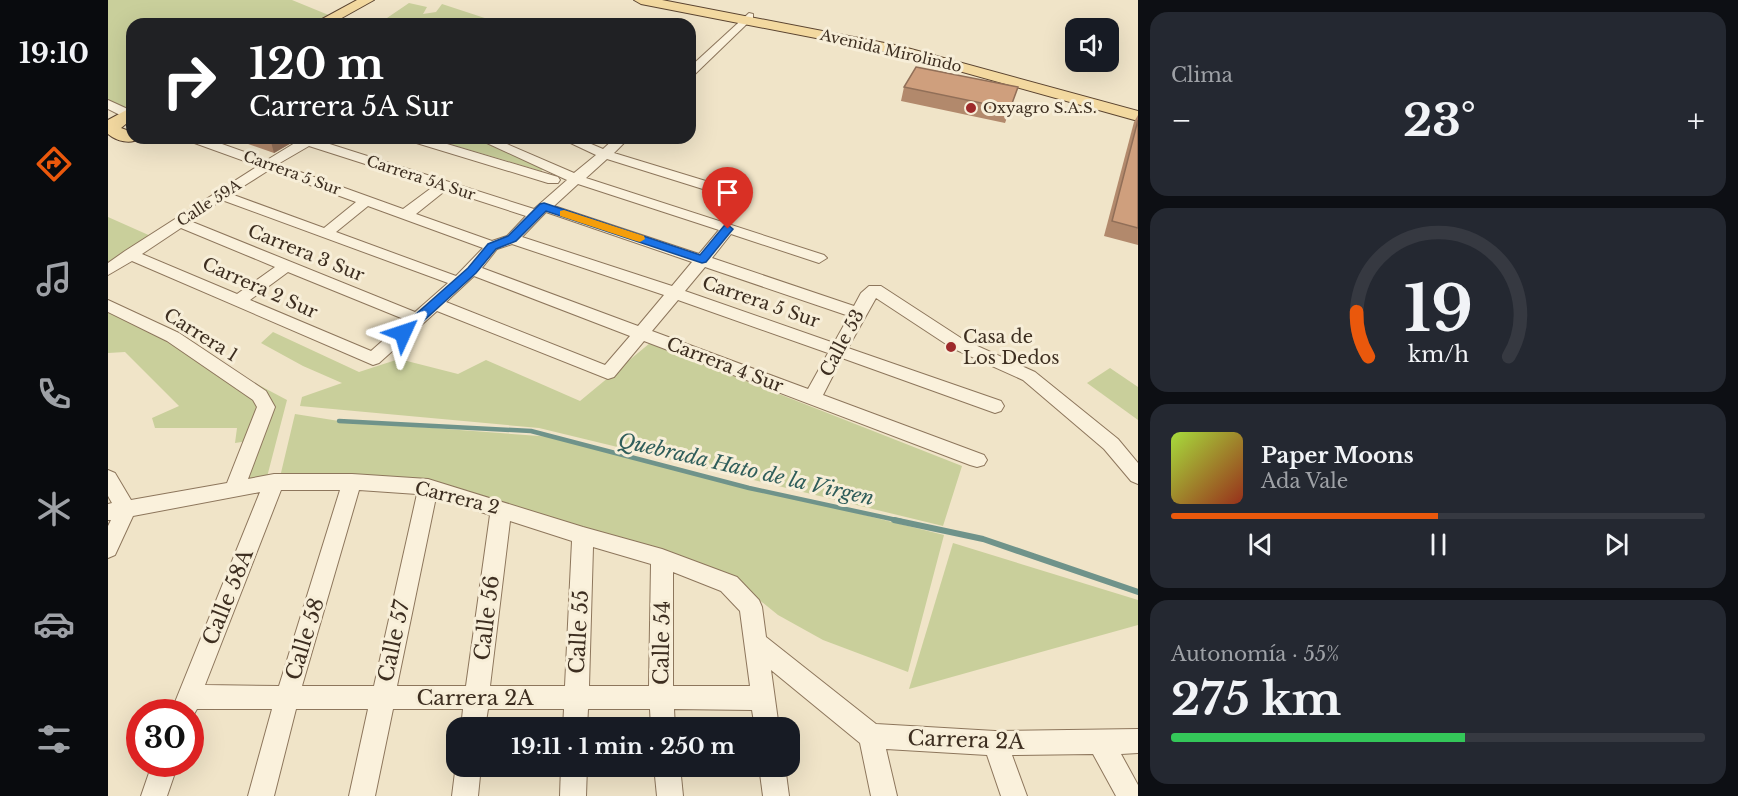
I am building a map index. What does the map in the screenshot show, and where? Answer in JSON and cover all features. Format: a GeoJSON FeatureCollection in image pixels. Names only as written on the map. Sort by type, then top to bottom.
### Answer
{"type":"FeatureCollection","features":[{"type":"Feature","properties":{"kind":"main road"},"geometry":{"type":"LineString","coordinates":[[332,18],[367,0]]}},
{"type":"Feature","properties":{"kind":"main road"},"geometry":{"type":"LineString","coordinates":[[350,18],[384,0]]}},
{"type":"Feature","properties":{"kind":"main road","name":"Avenida Mirolindo"},"geometry":{"type":"LineString","coordinates":[[641,0],[946,55],[1138,108]]}},
{"type":"Feature","properties":{"kind":"main road","name":"Avenida Mirolindo"},"geometry":{"type":"LineString","coordinates":[[670,0],[931,58],[1138,116]]}},
{"type":"Feature","properties":{"kind":"main road"},"geometry":{"type":"LineString","coordinates":[[126,115],[115,122],[110,136],[126,137]]}},
{"type":"Feature","properties":{"kind":"street"},"geometry":{"type":"LineString","coordinates":[[696,67],[747,18]]}},
{"type":"Feature","properties":{"kind":"street"},"geometry":{"type":"LineString","coordinates":[[108,104],[126,111]]}},
{"type":"Feature","properties":{"kind":"street","name":"Carrera 5 Sur"},"geometry":{"type":"LineString","coordinates":[[210,144],[492,246]]}},
{"type":"Feature","properties":{"kind":"street","name":"Calle 59A"},"geometry":{"type":"LineString","coordinates":[[108,270],[179,222],[303,144]]}},
{"type":"Feature","properties":{"kind":"street","name":"Carrera 5A Sur"},"geometry":{"type":"LineString","coordinates":[[322,144],[444,184],[540,210],[702,260],[858,313]]}},
{"type":"Feature","properties":{"kind":"street"},"geometry":{"type":"LineString","coordinates":[[436,144],[572,182],[819,258]]}},
{"type":"Feature","properties":{"kind":"street"},"geometry":{"type":"LineString","coordinates":[[494,144],[572,182]]}},
{"type":"Feature","properties":{"kind":"street"},"geometry":{"type":"LineString","coordinates":[[581,144],[605,154],[727,192]]}},
{"type":"Feature","properties":{"kind":"street"},"geometry":{"type":"LineString","coordinates":[[418,319],[466,276],[492,246],[512,239],[540,210],[616,144]]}},
{"type":"Feature","properties":{"kind":"street"},"geometry":{"type":"LineString","coordinates":[[406,214],[444,184]]}},
{"type":"Feature","properties":{"kind":"street","name":"Carrera 4 Sur"},"geometry":{"type":"LineString","coordinates":[[221,195],[326,233],[466,276],[640,334],[977,460]]}},
{"type":"Feature","properties":{"kind":"street"},"geometry":{"type":"LineString","coordinates":[[326,233],[367,200]]}},
{"type":"Feature","properties":{"kind":"street","name":"Carrera 3 Sur"},"geometry":{"type":"LineString","coordinates":[[179,222],[418,319]]}},
{"type":"Feature","properties":{"kind":"street"},"geometry":{"type":"LineString","coordinates":[[435,304],[608,373],[728,229]]}},
{"type":"Feature","properties":{"kind":"street","name":"Carrera 5 Sur"},"geometry":{"type":"LineString","coordinates":[[512,239],[675,293],[996,406]]}},
{"type":"Feature","properties":{"kind":"street","name":"Carrera 2 Sur"},"geometry":{"type":"LineString","coordinates":[[130,254],[373,359],[418,319]]}},
{"type":"Feature","properties":{"kind":"street"},"geometry":{"type":"LineString","coordinates":[[239,300],[286,266]]}},
{"type":"Feature","properties":{"kind":"street","name":"Calle 53"},"geometry":{"type":"LineString","coordinates":[[812,398],[867,297],[875,290],[958,344],[1029,376],[1111,444],[1138,476]]}},
{"type":"Feature","properties":{"kind":"street","name":"Carrera 1"},"geometry":{"type":"LineString","coordinates":[[108,305],[173,337],[260,396],[266,407],[234,490]]}},
{"type":"Feature","properties":{"kind":"street"},"geometry":{"type":"LineString","coordinates":[[108,478],[117,511],[108,549]]}},
{"type":"Feature","properties":{"kind":"street","name":"Carrera 2"},"geometry":{"type":"LineString","coordinates":[[117,511],[274,482],[352,482],[428,487],[663,558],[729,584],[750,607],[756,643]]}},
{"type":"Feature","properties":{"kind":"street","name":"Calle 58A"},"geometry":{"type":"LineString","coordinates":[[187,699],[274,482]]}},
{"type":"Feature","properties":{"kind":"street","name":"Calle 58"},"geometry":{"type":"LineString","coordinates":[[261,796],[287,697],[352,482]]}},
{"type":"Feature","properties":{"kind":"street","name":"Calle 57"},"geometry":{"type":"LineString","coordinates":[[362,796],[428,487]]}},
{"type":"Feature","properties":{"kind":"street","name":"Calle 56"},"geometry":{"type":"LineString","coordinates":[[474,717],[501,508]]}},
{"type":"Feature","properties":{"kind":"street","name":"Calle 55"},"geometry":{"type":"LineString","coordinates":[[575,717],[584,536]]}},
{"type":"Feature","properties":{"kind":"street","name":"Calle 54"},"geometry":{"type":"LineString","coordinates":[[662,717],[663,558]]}},
{"type":"Feature","properties":{"kind":"street"},"geometry":{"type":"LineString","coordinates":[[756,643],[766,717]]}},
{"type":"Feature","properties":{"kind":"street"},"geometry":{"type":"LineString","coordinates":[[756,643],[871,736],[884,796]]}},
{"type":"Feature","properties":{"kind":"street","name":"Carrera 2A"},"geometry":{"type":"LineString","coordinates":[[204,704],[287,697],[763,698]]}},
{"type":"Feature","properties":{"kind":"street","name":"Carrera 2A"},"geometry":{"type":"LineString","coordinates":[[871,736],[995,743],[1138,741]]}},
{"type":"Feature","properties":{"kind":"street"},"geometry":{"type":"LineString","coordinates":[[1100,741],[1130,796]]}},
{"type":"Feature","properties":{"kind":"street"},"geometry":{"type":"LineString","coordinates":[[995,743],[1014,796]]}},
{"type":"Feature","properties":{"kind":"street"},"geometry":{"type":"LineString","coordinates":[[154,796],[161,777]]}},
{"type":"Feature","properties":{"kind":"street"},"geometry":{"type":"LineString","coordinates":[[465,796],[467,777]]}},
{"type":"Feature","properties":{"kind":"street"},"geometry":{"type":"LineString","coordinates":[[573,796],[574,777]]}},
{"type":"Feature","properties":{"kind":"street"},"geometry":{"type":"LineString","coordinates":[[668,777],[670,796]]}},
{"type":"Feature","properties":{"kind":"street"},"geometry":{"type":"LineString","coordinates":[[773,777],[776,796]]}},
{"type":"Feature","properties":{"kind":"green space"},"geometry":{"type":"Polygon","coordinates":[[[108,0],[292,0],[331,16],[327,18],[126,18],[126,109],[108,101],[108,0]]]}},
{"type":"Feature","properties":{"kind":"green space"},"geometry":{"type":"Polygon","coordinates":[[[409,3],[427,7],[423,14],[436,12],[442,4],[485,18],[387,18],[409,3]]]}},
{"type":"Feature","properties":{"kind":"green space"},"geometry":{"type":"Polygon","coordinates":[[[449,144],[488,144],[544,169],[541,171],[449,144]]]}},
{"type":"Feature","properties":{"kind":"green space"},"geometry":{"type":"Polygon","coordinates":[[[108,217],[153,237],[108,265],[108,217]]]}},
{"type":"Feature","properties":{"kind":"green space"},"geometry":{"type":"Polygon","coordinates":[[[108,305],[287,400],[267,477],[244,482],[255,440],[235,443],[237,428],[155,428],[152,418],[179,406],[125,352],[108,353],[108,305]]]}},
{"type":"Feature","properties":{"kind":"green space"},"geometry":{"type":"Polygon","coordinates":[[[273,332],[359,372],[399,359],[458,374],[486,360],[580,401],[650,343],[962,466],[943,526],[539,428],[300,406],[302,397],[342,383],[303,366],[261,343],[273,332]]]}},
{"type":"Feature","properties":{"kind":"green space"},"geometry":{"type":"Polygon","coordinates":[[[1110,368],[1138,387],[1138,420],[1087,383],[1110,368]]]}},
{"type":"Feature","properties":{"kind":"green space"},"geometry":{"type":"Polygon","coordinates":[[[295,414],[339,421],[553,437],[944,535],[908,672],[823,640],[778,615],[731,577],[441,485],[280,477],[295,414]]]}},
{"type":"Feature","properties":{"kind":"green space"},"geometry":{"type":"Polygon","coordinates":[[[953,543],[1138,600],[1138,625],[909,689],[953,543]]]}},
{"type":"Feature","properties":{"kind":"building"},"geometry":{"type":"Polygon","coordinates":[[[916,67],[1018,87],[1010,109],[904,87],[916,67]]]}},
{"type":"Feature","properties":{"kind":"building"},"geometry":{"type":"Polygon","coordinates":[[[1138,120],[1138,228],[1112,221],[1138,120]]]}},
{"type":"Feature","properties":{"kind":"waterway","name":"Quebrada Hato de la Virgen"},"geometry":{"type":"LineString","coordinates":[[339,421],[531,431],[749,488],[901,521]]}},
{"type":"Feature","properties":{"kind":"waterway","name":"Quebrada Hato de la Virgen"},"geometry":{"type":"LineString","coordinates":[[894,520],[983,539],[1138,592]]}},
{"type":"Feature","properties":{"kind":"slow traffic"},"geometry":{"type":"LineString","coordinates":[[564,213],[640,239]]}},
{"type":"Feature","properties":{"kind":"place","name":"Oxyagro S.A.S."},"geometry":{"type":"Point","coordinates":[971,108]}},
{"type":"Feature","properties":{"kind":"place","name":"Casa de Los Dedos"},"geometry":{"type":"Point","coordinates":[951,347]}},
{"type":"Feature","properties":{"kind":"route"},"geometry":{"type":"LineString","coordinates":[[403,333],[472,270],[492,246],[512,239],[544,207],[702,260],[728,229]]}}]}
